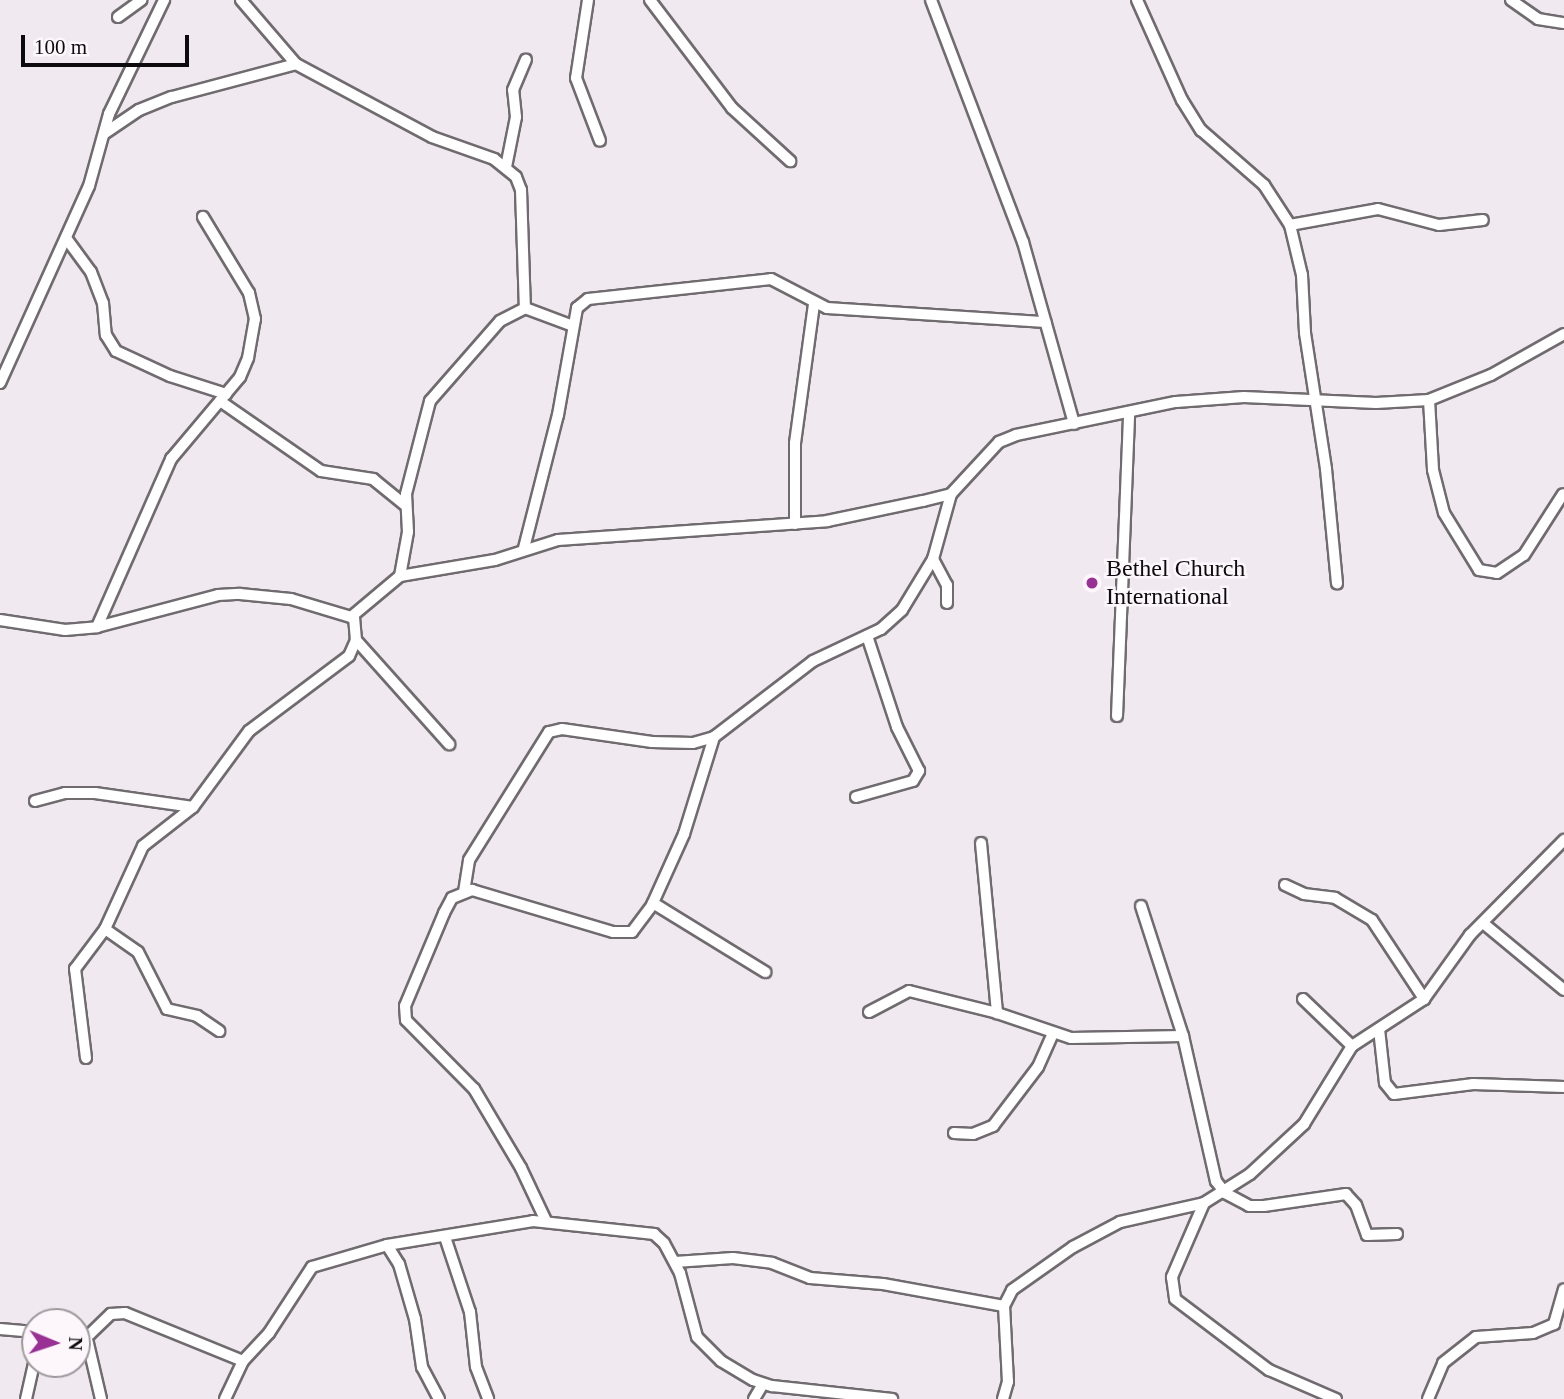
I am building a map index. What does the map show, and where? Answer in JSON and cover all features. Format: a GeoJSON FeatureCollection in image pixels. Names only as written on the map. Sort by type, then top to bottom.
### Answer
{"type":"FeatureCollection","features":[{"type":"Feature","properties":{"kind":"street"},"geometry":{"type":"LineString","coordinates":[[118,18],[141,0]]}},
{"type":"Feature","properties":{"kind":"street"},"geometry":{"type":"LineString","coordinates":[[0,383],[89,186],[109,114],[164,0]]}},
{"type":"Feature","properties":{"kind":"street"},"geometry":{"type":"LineString","coordinates":[[241,0],[296,64],[432,137],[480,152],[506,167],[521,190],[525,308]]}},
{"type":"Feature","properties":{"kind":"street"},"geometry":{"type":"LineString","coordinates":[[588,0],[576,78],[600,141]]}},
{"type":"Feature","properties":{"kind":"street"},"geometry":{"type":"LineString","coordinates":[[650,0],[732,108],[790,162]]}},
{"type":"Feature","properties":{"kind":"street"},"geometry":{"type":"LineString","coordinates":[[931,0],[1007,196],[1074,424]]}},
{"type":"Feature","properties":{"kind":"street"},"geometry":{"type":"LineString","coordinates":[[1137,0],[1182,100],[1202,130],[1264,186],[1290,225],[1302,275],[1337,583]]}},
{"type":"Feature","properties":{"kind":"street"},"geometry":{"type":"LineString","coordinates":[[1511,0],[1538,19],[1564,23]]}},
{"type":"Feature","properties":{"kind":"street"},"geometry":{"type":"LineString","coordinates":[[506,167],[516,117],[513,90],[526,60]]}},
{"type":"Feature","properties":{"kind":"street"},"geometry":{"type":"LineString","coordinates":[[105,133],[139,110],[172,97],[296,64]]}},
{"type":"Feature","properties":{"kind":"street"},"geometry":{"type":"LineString","coordinates":[[1290,225],[1378,209],[1439,225],[1483,220]]}},
{"type":"Feature","properties":{"kind":"street"},"geometry":{"type":"LineString","coordinates":[[97,627],[171,459],[223,397],[248,358],[255,319],[249,293],[230,255],[203,217]]}},
{"type":"Feature","properties":{"kind":"street"},"geometry":{"type":"LineString","coordinates":[[66,238],[97,286],[110,345],[170,376],[223,397],[321,471],[373,479],[405,505]]}},
{"type":"Feature","properties":{"kind":"street"},"geometry":{"type":"LineString","coordinates":[[524,548],[558,415],[573,326],[579,304],[589,299],[651,289],[771,279],[814,304],[964,319],[1046,322]]}},
{"type":"Feature","properties":{"kind":"street"},"geometry":{"type":"LineString","coordinates":[[795,524],[794,443],[814,304]]}},
{"type":"Feature","properties":{"kind":"street"},"geometry":{"type":"LineString","coordinates":[[400,576],[408,532],[405,505],[430,401],[499,321],[525,308],[573,326]]}},
{"type":"Feature","properties":{"kind":"street"},"geometry":{"type":"LineString","coordinates":[[464,892],[469,860],[549,732],[562,729],[652,743],[693,743],[714,737],[813,661],[867,636],[902,610],[933,559],[951,494],[999,442],[1176,402],[1315,398],[1376,403],[1429,400],[1491,375],[1564,334]]}},
{"type":"Feature","properties":{"kind":"street"},"geometry":{"type":"LineString","coordinates":[[1429,400],[1433,470],[1444,513],[1479,570],[1497,573],[1524,555],[1563,494]]}},
{"type":"Feature","properties":{"kind":"street"},"geometry":{"type":"LineString","coordinates":[[1117,716],[1129,413]]}},
{"type":"Feature","properties":{"kind":"street"},"geometry":{"type":"LineString","coordinates":[[0,620],[65,630],[97,627],[218,595],[240,594],[290,599],[340,617],[354,616],[400,576],[495,560],[524,548],[621,533],[795,524],[859,516],[951,494]]}},
{"type":"Feature","properties":{"kind":"street"},"geometry":{"type":"LineString","coordinates":[[933,559],[947,585],[947,603]]}},
{"type":"Feature","properties":{"kind":"street"},"geometry":{"type":"LineString","coordinates":[[86,1058],[75,969],[105,929],[143,846],[192,807],[249,731],[343,662],[356,640],[354,616]]}},
{"type":"Feature","properties":{"kind":"street"},"geometry":{"type":"LineString","coordinates":[[856,797],[913,781],[919,771],[897,727],[867,636]]}},
{"type":"Feature","properties":{"kind":"street"},"geometry":{"type":"LineString","coordinates":[[356,640],[449,744]]}},
{"type":"Feature","properties":{"kind":"street"},"geometry":{"type":"LineString","coordinates":[[546,1221],[521,1168],[474,1089],[406,1020],[405,1006],[444,913],[452,898],[464,892],[503,896],[625,933],[640,925],[653,903],[691,818],[714,737]]}},
{"type":"Feature","properties":{"kind":"street"},"geometry":{"type":"LineString","coordinates":[[35,801],[65,793],[95,793],[192,807]]}},
{"type":"Feature","properties":{"kind":"street"},"geometry":{"type":"LineString","coordinates":[[1003,1399],[1008,1368],[1004,1306],[1012,1290],[1101,1231],[1121,1222],[1204,1203],[1225,1193],[1304,1124],[1352,1046],[1423,999],[1483,923],[1564,840]]}},
{"type":"Feature","properties":{"kind":"street"},"geometry":{"type":"LineString","coordinates":[[981,843],[997,1013]]}},
{"type":"Feature","properties":{"kind":"street"},"geometry":{"type":"LineString","coordinates":[[1285,885],[1304,894],[1335,898],[1371,920],[1423,999]]}},
{"type":"Feature","properties":{"kind":"street"},"geometry":{"type":"LineString","coordinates":[[653,903],[765,972]]}},
{"type":"Feature","properties":{"kind":"street"},"geometry":{"type":"LineString","coordinates":[[1141,906],[1183,1036],[1216,1181],[1225,1193],[1249,1206],[1346,1195],[1356,1205],[1367,1235],[1397,1234]]}},
{"type":"Feature","properties":{"kind":"street"},"geometry":{"type":"LineString","coordinates":[[1483,923],[1564,990]]}},
{"type":"Feature","properties":{"kind":"street"},"geometry":{"type":"LineString","coordinates":[[105,929],[138,952],[167,1009],[197,1016],[219,1031]]}},
{"type":"Feature","properties":{"kind":"street"},"geometry":{"type":"LineString","coordinates":[[869,1012],[909,992],[997,1013],[1071,1038],[1183,1036]]}},
{"type":"Feature","properties":{"kind":"street"},"geometry":{"type":"LineString","coordinates":[[1303,999],[1352,1046]]}},
{"type":"Feature","properties":{"kind":"street"},"geometry":{"type":"LineString","coordinates":[[1379,1029],[1385,1083],[1394,1094],[1459,1085],[1564,1087]]}},
{"type":"Feature","properties":{"kind":"street"},"geometry":{"type":"LineString","coordinates":[[954,1133],[973,1134],[993,1126],[1038,1067],[1053,1034]]}},
{"type":"Feature","properties":{"kind":"street"},"geometry":{"type":"LineString","coordinates":[[1204,1203],[1172,1276],[1175,1299],[1269,1370],[1336,1399]]}},
{"type":"Feature","properties":{"kind":"street"},"geometry":{"type":"LineString","coordinates":[[225,1399],[243,1361],[269,1333],[312,1267],[387,1245],[445,1237],[512,1222],[546,1221],[654,1234],[675,1262],[696,1337],[721,1360],[763,1384],[892,1399]]}},
{"type":"Feature","properties":{"kind":"street"},"geometry":{"type":"LineString","coordinates":[[445,1237],[470,1312],[476,1367],[488,1399]]}},
{"type":"Feature","properties":{"kind":"street"},"geometry":{"type":"LineString","coordinates":[[387,1245],[399,1264],[415,1319],[422,1367],[439,1399]]}},
{"type":"Feature","properties":{"kind":"street"},"geometry":{"type":"LineString","coordinates":[[675,1262],[733,1258],[759,1262],[810,1278],[883,1284],[1004,1306]]}},
{"type":"Feature","properties":{"kind":"street"},"geometry":{"type":"LineString","coordinates":[[1428,1399],[1443,1363],[1476,1337],[1533,1334],[1554,1324],[1564,1289]]}},
{"type":"Feature","properties":{"kind":"street"},"geometry":{"type":"LineString","coordinates":[[91,1328],[111,1314],[135,1314],[243,1361]]}},
{"type":"Feature","properties":{"kind":"street"},"geometry":{"type":"LineString","coordinates":[[0,1329],[21,1331]]}},
{"type":"Feature","properties":{"kind":"street"},"geometry":{"type":"LineString","coordinates":[[91,1365],[101,1399]]}},
{"type":"Feature","properties":{"kind":"street"},"geometry":{"type":"LineString","coordinates":[[24,1398],[30,1378]]}},
{"type":"Feature","properties":{"kind":"street"},"geometry":{"type":"LineString","coordinates":[[754,1399],[763,1384]]}},
{"type":"Feature","properties":{"kind":"place","name":"Bethel Church International"},"geometry":{"type":"Point","coordinates":[1092,583]}}]}
